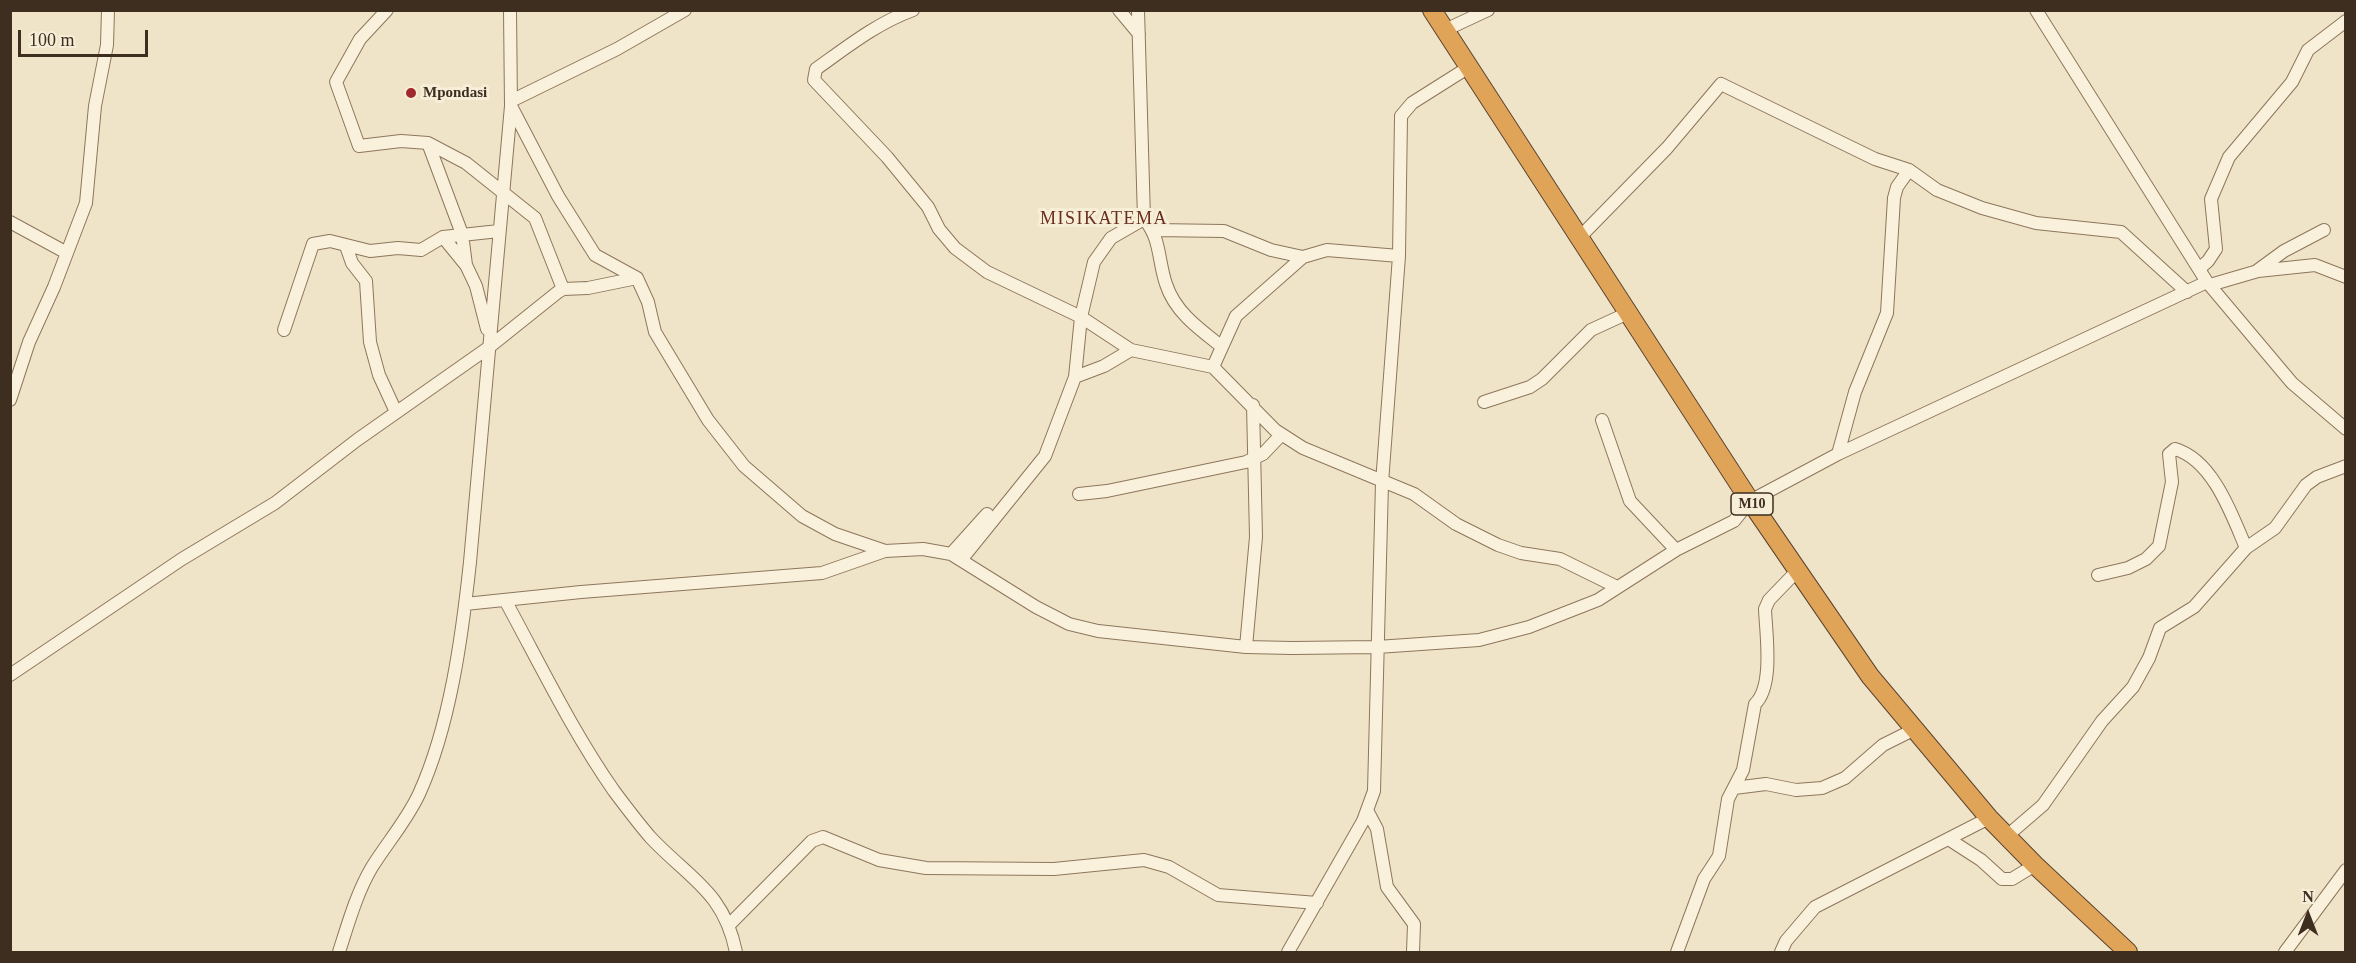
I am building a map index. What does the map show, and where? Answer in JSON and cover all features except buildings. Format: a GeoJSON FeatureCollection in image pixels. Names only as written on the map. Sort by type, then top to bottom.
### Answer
{"type":"FeatureCollection","features":[{"type":"Feature","properties":{"kind":"highway","name":"M10"},"geometry":{"type":"LineString","coordinates":[[1432,10],[1750,501],[1870,676],[1989,818],[2035,865],[2128,952]]}},
{"type":"Feature","properties":{"kind":"street"},"geometry":{"type":"LineString","coordinates":[[10,400],[29,342],[86,203],[95,106],[107,45],[108,10]]}},
{"type":"Feature","properties":{"kind":"street"},"geometry":{"type":"LineString","coordinates":[[387,10],[360,39],[337,77],[337,87],[359,146],[401,141],[428,143],[466,163],[502,194],[535,218],[563,289]]}},
{"type":"Feature","properties":{"kind":"street"},"geometry":{"type":"LineString","coordinates":[[339,952],[370,870],[417,797],[434,754],[465,604],[511,104],[510,10]]}},
{"type":"Feature","properties":{"kind":"street"},"geometry":{"type":"LineString","coordinates":[[511,104],[617,50],[686,10]]}},
{"type":"Feature","properties":{"kind":"street"},"geometry":{"type":"LineString","coordinates":[[913,10],[888,19],[851,44],[816,69],[814,80],[887,157],[928,207],[939,229],[962,254],[987,272],[1081,317],[1131,350],[1213,367],[1281,435],[1303,448],[1382,483],[1414,494],[1456,524],[1498,545],[1521,553],[1568,561],[1617,587]]}},
{"type":"Feature","properties":{"kind":"street"},"geometry":{"type":"LineString","coordinates":[[1119,10],[1139,34]]}},
{"type":"Feature","properties":{"kind":"street"},"geometry":{"type":"LineString","coordinates":[[1138,10],[1144,219],[1154,230],[1166,286],[1174,301],[1192,324],[1221,346]]}},
{"type":"Feature","properties":{"kind":"street"},"geometry":{"type":"LineString","coordinates":[[1445,30],[1488,10]]}},
{"type":"Feature","properties":{"kind":"street"},"geometry":{"type":"LineString","coordinates":[[2036,10],[2209,283],[2292,383],[2346,429]]}},
{"type":"Feature","properties":{"kind":"street"},"geometry":{"type":"LineString","coordinates":[[2199,268],[2208,261],[2216,249],[2211,199],[2229,157],[2292,82],[2308,50],[2346,21]]}},
{"type":"Feature","properties":{"kind":"street"},"geometry":{"type":"LineString","coordinates":[[1288,952],[1368,812],[1376,774],[1382,483],[1399,256],[1401,116],[1412,103],[1469,67]]}},
{"type":"Feature","properties":{"kind":"street"},"geometry":{"type":"LineString","coordinates":[[1580,237],[1674,140],[1721,84],[1829,138],[1875,159],[1909,170],[1937,190],[1982,208],[2036,223],[2121,232],[2187,292]]}},
{"type":"Feature","properties":{"kind":"street"},"geometry":{"type":"LineString","coordinates":[[511,104],[558,196],[595,255],[637,278],[648,302],[655,332],[708,420],[744,466],[802,516],[835,534],[885,551]]}},
{"type":"Feature","properties":{"kind":"street"},"geometry":{"type":"LineString","coordinates":[[428,143],[462,234],[466,265]]}},
{"type":"Feature","properties":{"kind":"street"},"geometry":{"type":"LineString","coordinates":[[1838,454],[1855,392],[1887,313],[1890,299],[1894,198],[1897,187],[1909,170]]}},
{"type":"Feature","properties":{"kind":"street"},"geometry":{"type":"LineString","coordinates":[[956,557],[1029,478],[1045,456],[1075,377],[1081,317],[1094,262],[1111,238],[1144,219]]}},
{"type":"Feature","properties":{"kind":"street"},"geometry":{"type":"LineString","coordinates":[[10,222],[67,253]]}},
{"type":"Feature","properties":{"kind":"street"},"geometry":{"type":"LineString","coordinates":[[1154,230],[1224,231],[1271,250],[1303,257]]}},
{"type":"Feature","properties":{"kind":"street"},"geometry":{"type":"LineString","coordinates":[[2258,271],[2284,251],[2324,230]]}},
{"type":"Feature","properties":{"kind":"street"},"geometry":{"type":"LineString","coordinates":[[285,330],[313,244],[330,241],[370,251],[398,248],[421,250],[443,237],[499,231]]}},
{"type":"Feature","properties":{"kind":"street"},"geometry":{"type":"LineString","coordinates":[[443,237],[466,265],[476,286],[489,333]]}},
{"type":"Feature","properties":{"kind":"street"},"geometry":{"type":"LineString","coordinates":[[346,246],[352,263],[366,281],[370,342],[379,375],[396,412]]}},
{"type":"Feature","properties":{"kind":"street"},"geometry":{"type":"LineString","coordinates":[[1213,367],[1236,316],[1303,257],[1327,250],[1399,256]]}},
{"type":"Feature","properties":{"kind":"street"},"geometry":{"type":"LineString","coordinates":[[465,604],[822,573],[885,551],[923,549],[956,557],[1036,607],[1082,628],[1246,647],[1377,647],[1454,643],[1503,635],[1598,600],[1676,550],[1734,521],[1750,501],[1838,454],[2187,292],[2209,283],[2258,271],[2315,265],[2346,277]]}},
{"type":"Feature","properties":{"kind":"street"},"geometry":{"type":"LineString","coordinates":[[10,675],[182,559],[275,503],[396,412],[488,348],[563,289],[588,288],[637,278]]}},
{"type":"Feature","properties":{"kind":"street"},"geometry":{"type":"LineString","coordinates":[[1484,402],[1530,387],[1542,380],[1591,330],[1629,313]]}},
{"type":"Feature","properties":{"kind":"street"},"geometry":{"type":"LineString","coordinates":[[1075,377],[1104,366],[1131,350]]}},
{"type":"Feature","properties":{"kind":"street"},"geometry":{"type":"LineString","coordinates":[[1246,647],[1255,554],[1256,458],[1253,405]]}},
{"type":"Feature","properties":{"kind":"street"},"geometry":{"type":"LineString","coordinates":[[1602,420],[1630,501],[1676,550]]}},
{"type":"Feature","properties":{"kind":"street"},"geometry":{"type":"LineString","coordinates":[[1079,494],[1107,491],[1256,458],[1281,435]]}},
{"type":"Feature","properties":{"kind":"street"},"geometry":{"type":"LineString","coordinates":[[2098,575],[2128,568],[2146,559],[2159,546],[2172,482],[2169,454],[2175,449],[2207,472],[2220,489],[2246,548]]}},
{"type":"Feature","properties":{"kind":"street"},"geometry":{"type":"LineString","coordinates":[[2007,836],[2043,805],[2102,721],[2133,687],[2150,658],[2160,628],[2194,607],[2246,548],[2275,528],[2306,485],[2317,477],[2346,466]]}},
{"type":"Feature","properties":{"kind":"street"},"geometry":{"type":"LineString","coordinates":[[1677,952],[1704,879],[1719,856],[1728,799],[1744,765],[1755,704],[1763,697],[1767,681],[1765,609],[1769,600],[1797,571]]}},
{"type":"Feature","properties":{"kind":"street"},"geometry":{"type":"LineString","coordinates":[[505,600],[571,721],[613,789],[651,838],[711,894],[730,924],[736,952]]}},
{"type":"Feature","properties":{"kind":"street"},"geometry":{"type":"LineString","coordinates":[[1734,788],[1766,784],[1796,790],[1821,788],[1845,778],[1883,745],[1913,730]]}},
{"type":"Feature","properties":{"kind":"street"},"geometry":{"type":"LineString","coordinates":[[1368,812],[1379,836],[1387,887],[1414,924],[1413,952]]}},
{"type":"Feature","properties":{"kind":"street"},"geometry":{"type":"LineString","coordinates":[[1781,952],[1786,941],[1815,907],[1950,840],[1989,818]]}},
{"type":"Feature","properties":{"kind":"street"},"geometry":{"type":"LineString","coordinates":[[730,924],[807,845],[823,837],[879,860],[926,868],[1054,869],[1144,860],[1169,867],[1208,890],[1228,898],[1317,903]]}},
{"type":"Feature","properties":{"kind":"street"},"geometry":{"type":"LineString","coordinates":[[1950,840],[1981,860],[2002,879],[2012,879],[2035,865]]}},
{"type":"Feature","properties":{"kind":"street"},"geometry":{"type":"LineString","coordinates":[[2285,952],[2346,870]]}},
{"type":"Feature","properties":{"kind":"place","name":"Mpondasi"},"geometry":{"type":"Point","coordinates":[411,93]}},
{"type":"Feature","properties":{"kind":"district","name":"MISIKATEMA"},"geometry":{"type":"Point","coordinates":[1104,219]}}]}
